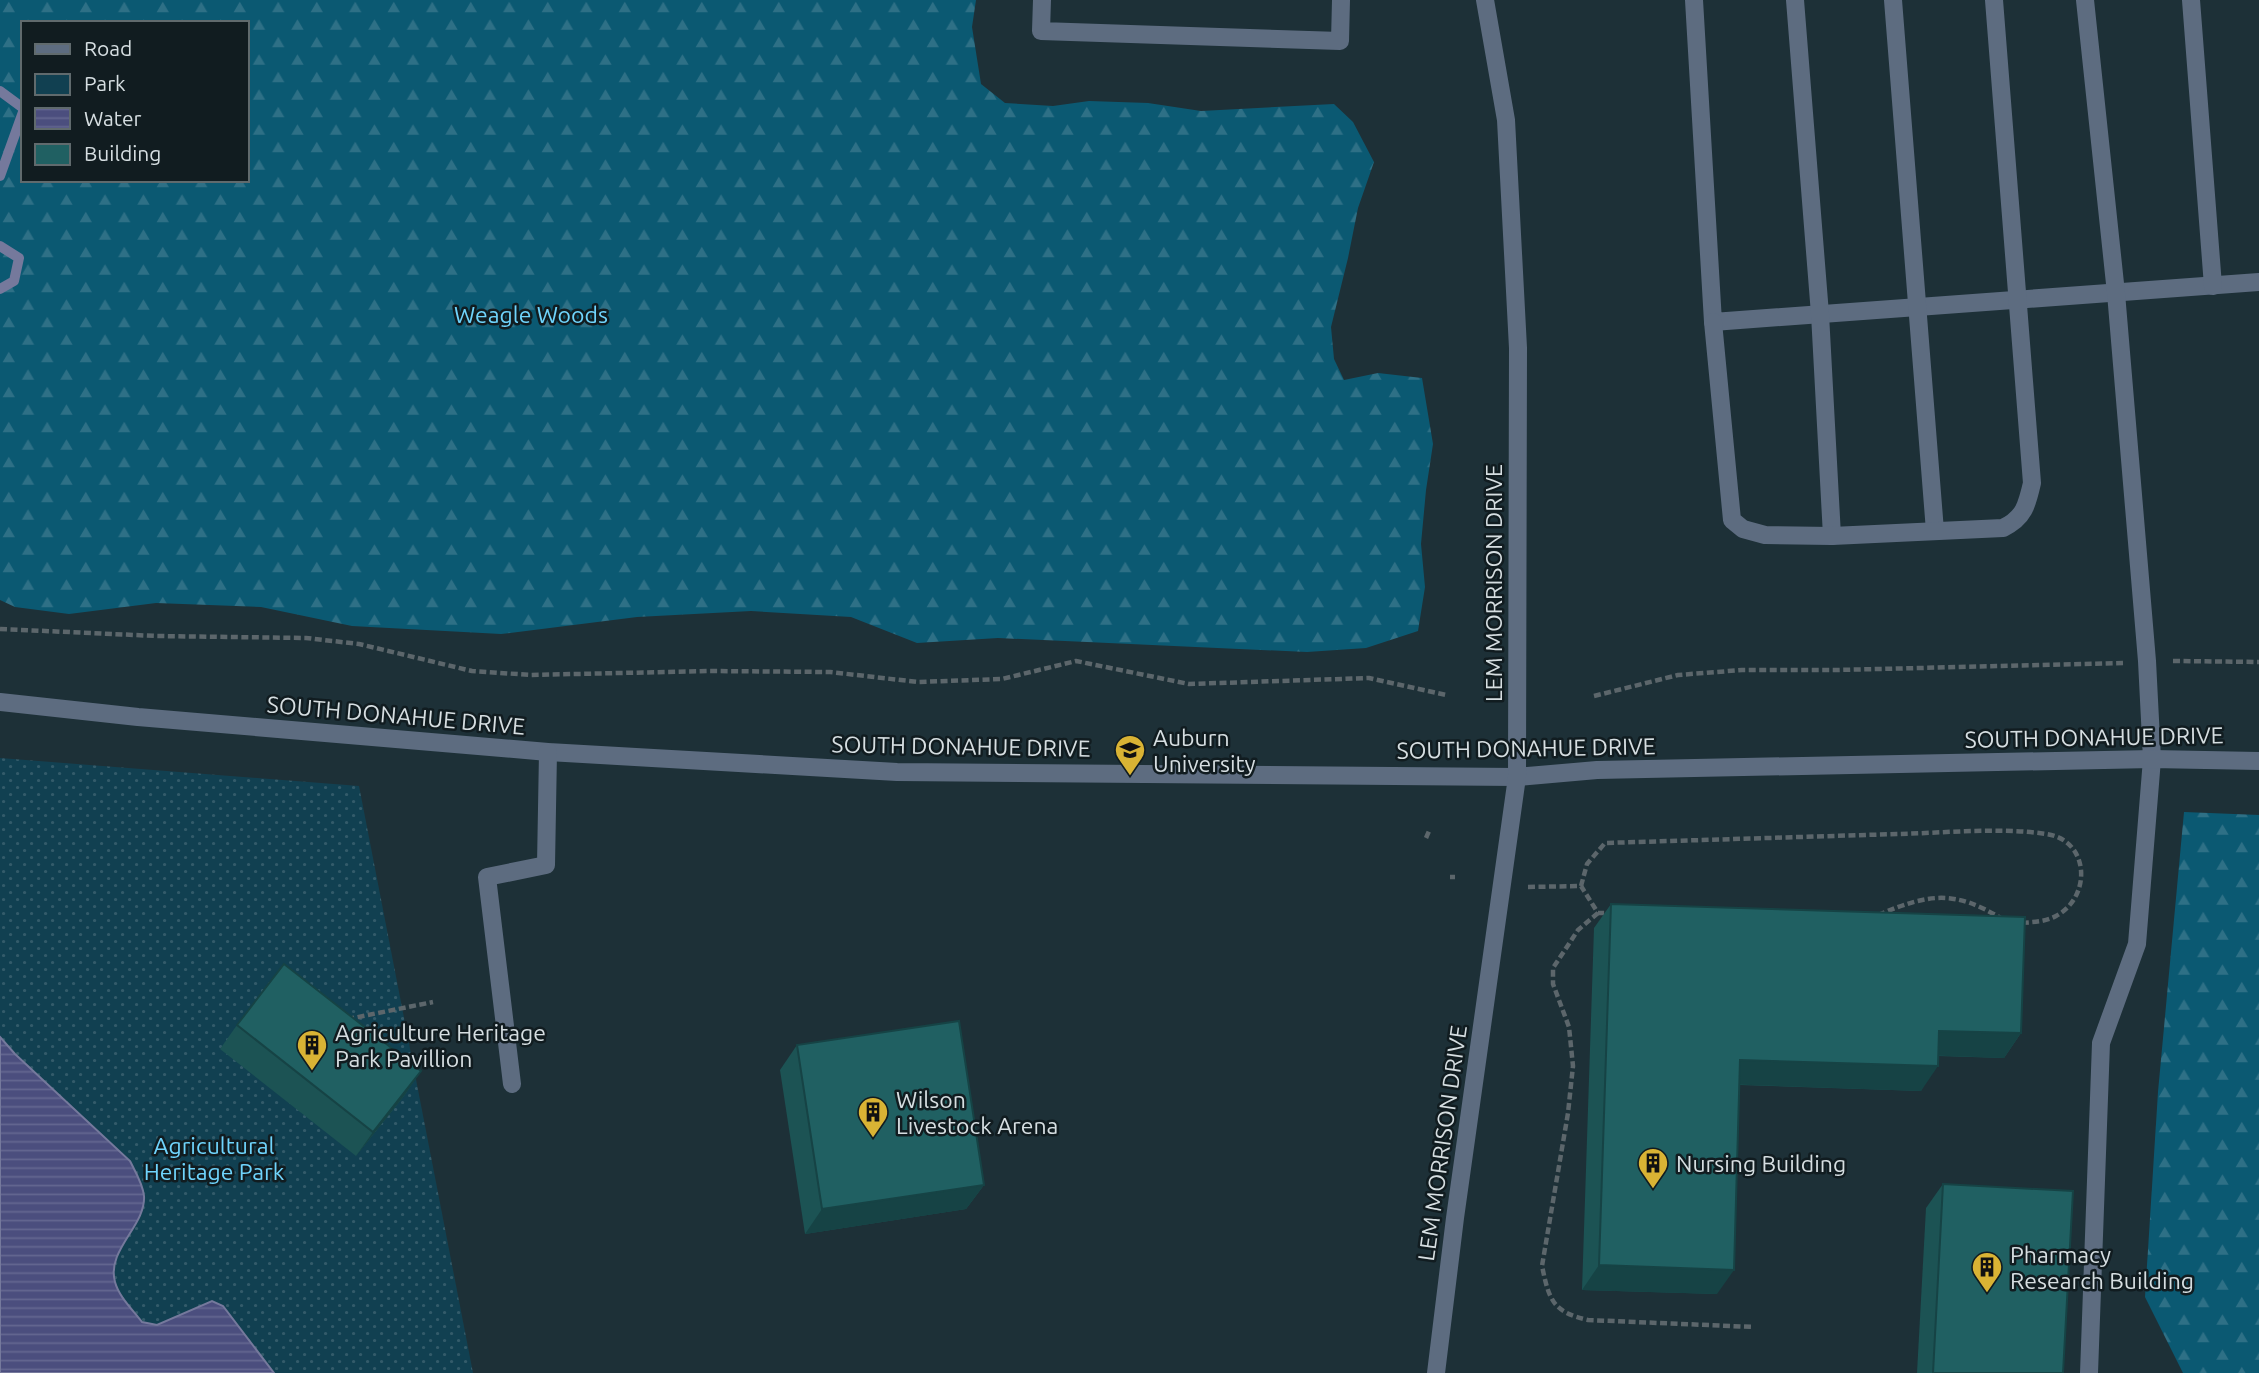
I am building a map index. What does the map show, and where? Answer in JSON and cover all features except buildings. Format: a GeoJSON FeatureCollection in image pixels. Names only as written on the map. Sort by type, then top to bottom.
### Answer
{"type":"FeatureCollection","features":[{"type":"Feature","properties":{"kind":"street"},"geometry":{"type":"LineString","coordinates":[[1042,0],[1041,31],[1339,41],[1341,0]]}},
{"type":"Feature","properties":{"kind":"street","name":"LEM MORRISON DRIVE"},"geometry":{"type":"LineString","coordinates":[[1436,1373],[1517,777],[1518,348],[1506,120],[1485,0]]}},
{"type":"Feature","properties":{"kind":"street"},"geometry":{"type":"LineString","coordinates":[[1694,0],[1713,322],[1732,520],[1743,528],[1765,536],[1832,536],[2003,528],[2015,522],[2025,512],[2032,483],[1994,0]]}},
{"type":"Feature","properties":{"kind":"street"},"geometry":{"type":"LineString","coordinates":[[1795,0],[1820,314],[1832,536]]}},
{"type":"Feature","properties":{"kind":"street"},"geometry":{"type":"LineString","coordinates":[[1893,0],[1936,531]]}},
{"type":"Feature","properties":{"kind":"street"},"geometry":{"type":"LineString","coordinates":[[2085,0],[2116,293],[2147,661],[2152,759],[2137,944],[2101,1043],[2089,1373]]}},
{"type":"Feature","properties":{"kind":"street"},"geometry":{"type":"LineString","coordinates":[[2191,0],[2213,286]]}},
{"type":"Feature","properties":{"kind":"street"},"geometry":{"type":"LineString","coordinates":[[1713,322],[2259,282]]}},
{"type":"Feature","properties":{"kind":"street","name":"SOUTH DONAHUE DRIVE"},"geometry":{"type":"LineString","coordinates":[[0,702],[138,717],[548,752],[897,772],[1517,777],[1597,770],[2152,759],[2259,761]]}},
{"type":"Feature","properties":{"kind":"street"},"geometry":{"type":"LineString","coordinates":[[512,1084],[487,877],[546,865],[548,752]]}},
{"type":"Feature","properties":{"kind":"path"},"geometry":{"type":"LineString","coordinates":[[0,629],[157,636],[306,638],[359,645],[472,671],[531,675],[830,671],[918,682],[1002,679],[1076,661],[1189,684],[1369,678],[1446,695]]}},
{"type":"Feature","properties":{"kind":"path"},"geometry":{"type":"LineString","coordinates":[[1594,696],[1678,675],[1742,670],[1837,670],[2147,661],[2259,663]]}},
{"type":"Feature","properties":{"kind":"path"},"geometry":{"type":"LineString","coordinates":[[1426,838],[1429,831]]}},
{"type":"Feature","properties":{"kind":"path"},"geometry":{"type":"LineString","coordinates":[[1598,913],[1581,886],[1587,864],[1605,843],[2035,833],[2057,836],[2070,844],[2075,849],[2082,868],[2080,887],[2071,902],[2059,915],[2040,922],[2018,923],[2001,919],[1984,908],[1947,898],[1921,898],[1868,919]]}},
{"type":"Feature","properties":{"kind":"path"},"geometry":{"type":"LineString","coordinates":[[1531,888],[1581,886]]}},
{"type":"Feature","properties":{"kind":"path"},"geometry":{"type":"LineString","coordinates":[[1611,913],[1598,913],[1578,930],[1553,968],[1553,984],[1569,1027],[1573,1066],[1569,1113],[1542,1266],[1546,1287],[1553,1305],[1567,1316],[1588,1320],[1754,1327]]}},
{"type":"Feature","properties":{"kind":"path"},"geometry":{"type":"LineString","coordinates":[[346,1027],[353,1018],[433,1002]]}},
{"type":"Feature","properties":{"kind":"shaded area","name":"Auburn University"},"geometry":{"type":"Polygon","coordinates":[[[0,0],[2259,0],[2259,1373],[0,1373],[0,0]]]}},
{"type":"Feature","properties":{"kind":"green space","name":"Weagle Woods"},"geometry":{"type":"Polygon","coordinates":[[[0,0],[976,0],[972,27],[981,84],[1005,103],[1053,106],[1089,101],[1148,103],[1201,111],[1334,104],[1353,122],[1374,162],[1358,208],[1331,327],[1334,359],[1344,380],[1378,373],[1422,378],[1433,444],[1421,544],[1425,587],[1418,631],[1366,648],[1307,652],[998,638],[917,643],[851,617],[751,611],[637,617],[501,634],[352,626],[261,607],[156,603],[69,614],[15,607],[0,600],[0,0]]]}},
{"type":"Feature","properties":{"kind":"green space","name":"Agricultural Heritage Park"},"geometry":{"type":"Polygon","coordinates":[[[0,758],[359,786],[473,1373],[0,1373],[0,758]]]}},
{"type":"Feature","properties":{"kind":"green space"},"geometry":{"type":"Polygon","coordinates":[[[2184,812],[2259,815],[2259,1373],[2183,1373],[2145,1297],[2158,1092],[2184,812]]]}},
{"type":"Feature","properties":{"kind":"water"},"geometry":{"type":"Polygon","coordinates":[[[0,1037],[130,1161],[136,1173],[143,1191],[143,1207],[116,1259],[114,1270],[117,1288],[142,1322],[157,1325],[212,1301],[223,1306],[274,1373],[0,1373],[0,1037]]]}},
{"type":"Feature","properties":{"kind":"waterway"},"geometry":{"type":"LineString","coordinates":[[0,91],[21,107]]}},
{"type":"Feature","properties":{"kind":"waterway"},"geometry":{"type":"LineString","coordinates":[[0,176],[21,118]]}},
{"type":"Feature","properties":{"kind":"waterway"},"geometry":{"type":"LineString","coordinates":[[0,246],[19,258],[14,281],[0,289]]}},
{"type":"Feature","properties":{"kind":"place","name":"Auburn University"},"geometry":{"type":"Point","coordinates":[1130,777]}},
{"type":"Feature","properties":{"kind":"place","name":"Agriculture Heritage Park Pavillion"},"geometry":{"type":"Point","coordinates":[312,1072]}},
{"type":"Feature","properties":{"kind":"place","name":"Wilson Livestock Arena"},"geometry":{"type":"Point","coordinates":[873,1139]}},
{"type":"Feature","properties":{"kind":"place","name":"Nursing Building"},"geometry":{"type":"Point","coordinates":[1653,1190]}},
{"type":"Feature","properties":{"kind":"place","name":"Pharmacy Research Building"},"geometry":{"type":"Point","coordinates":[1987,1294]}}]}
